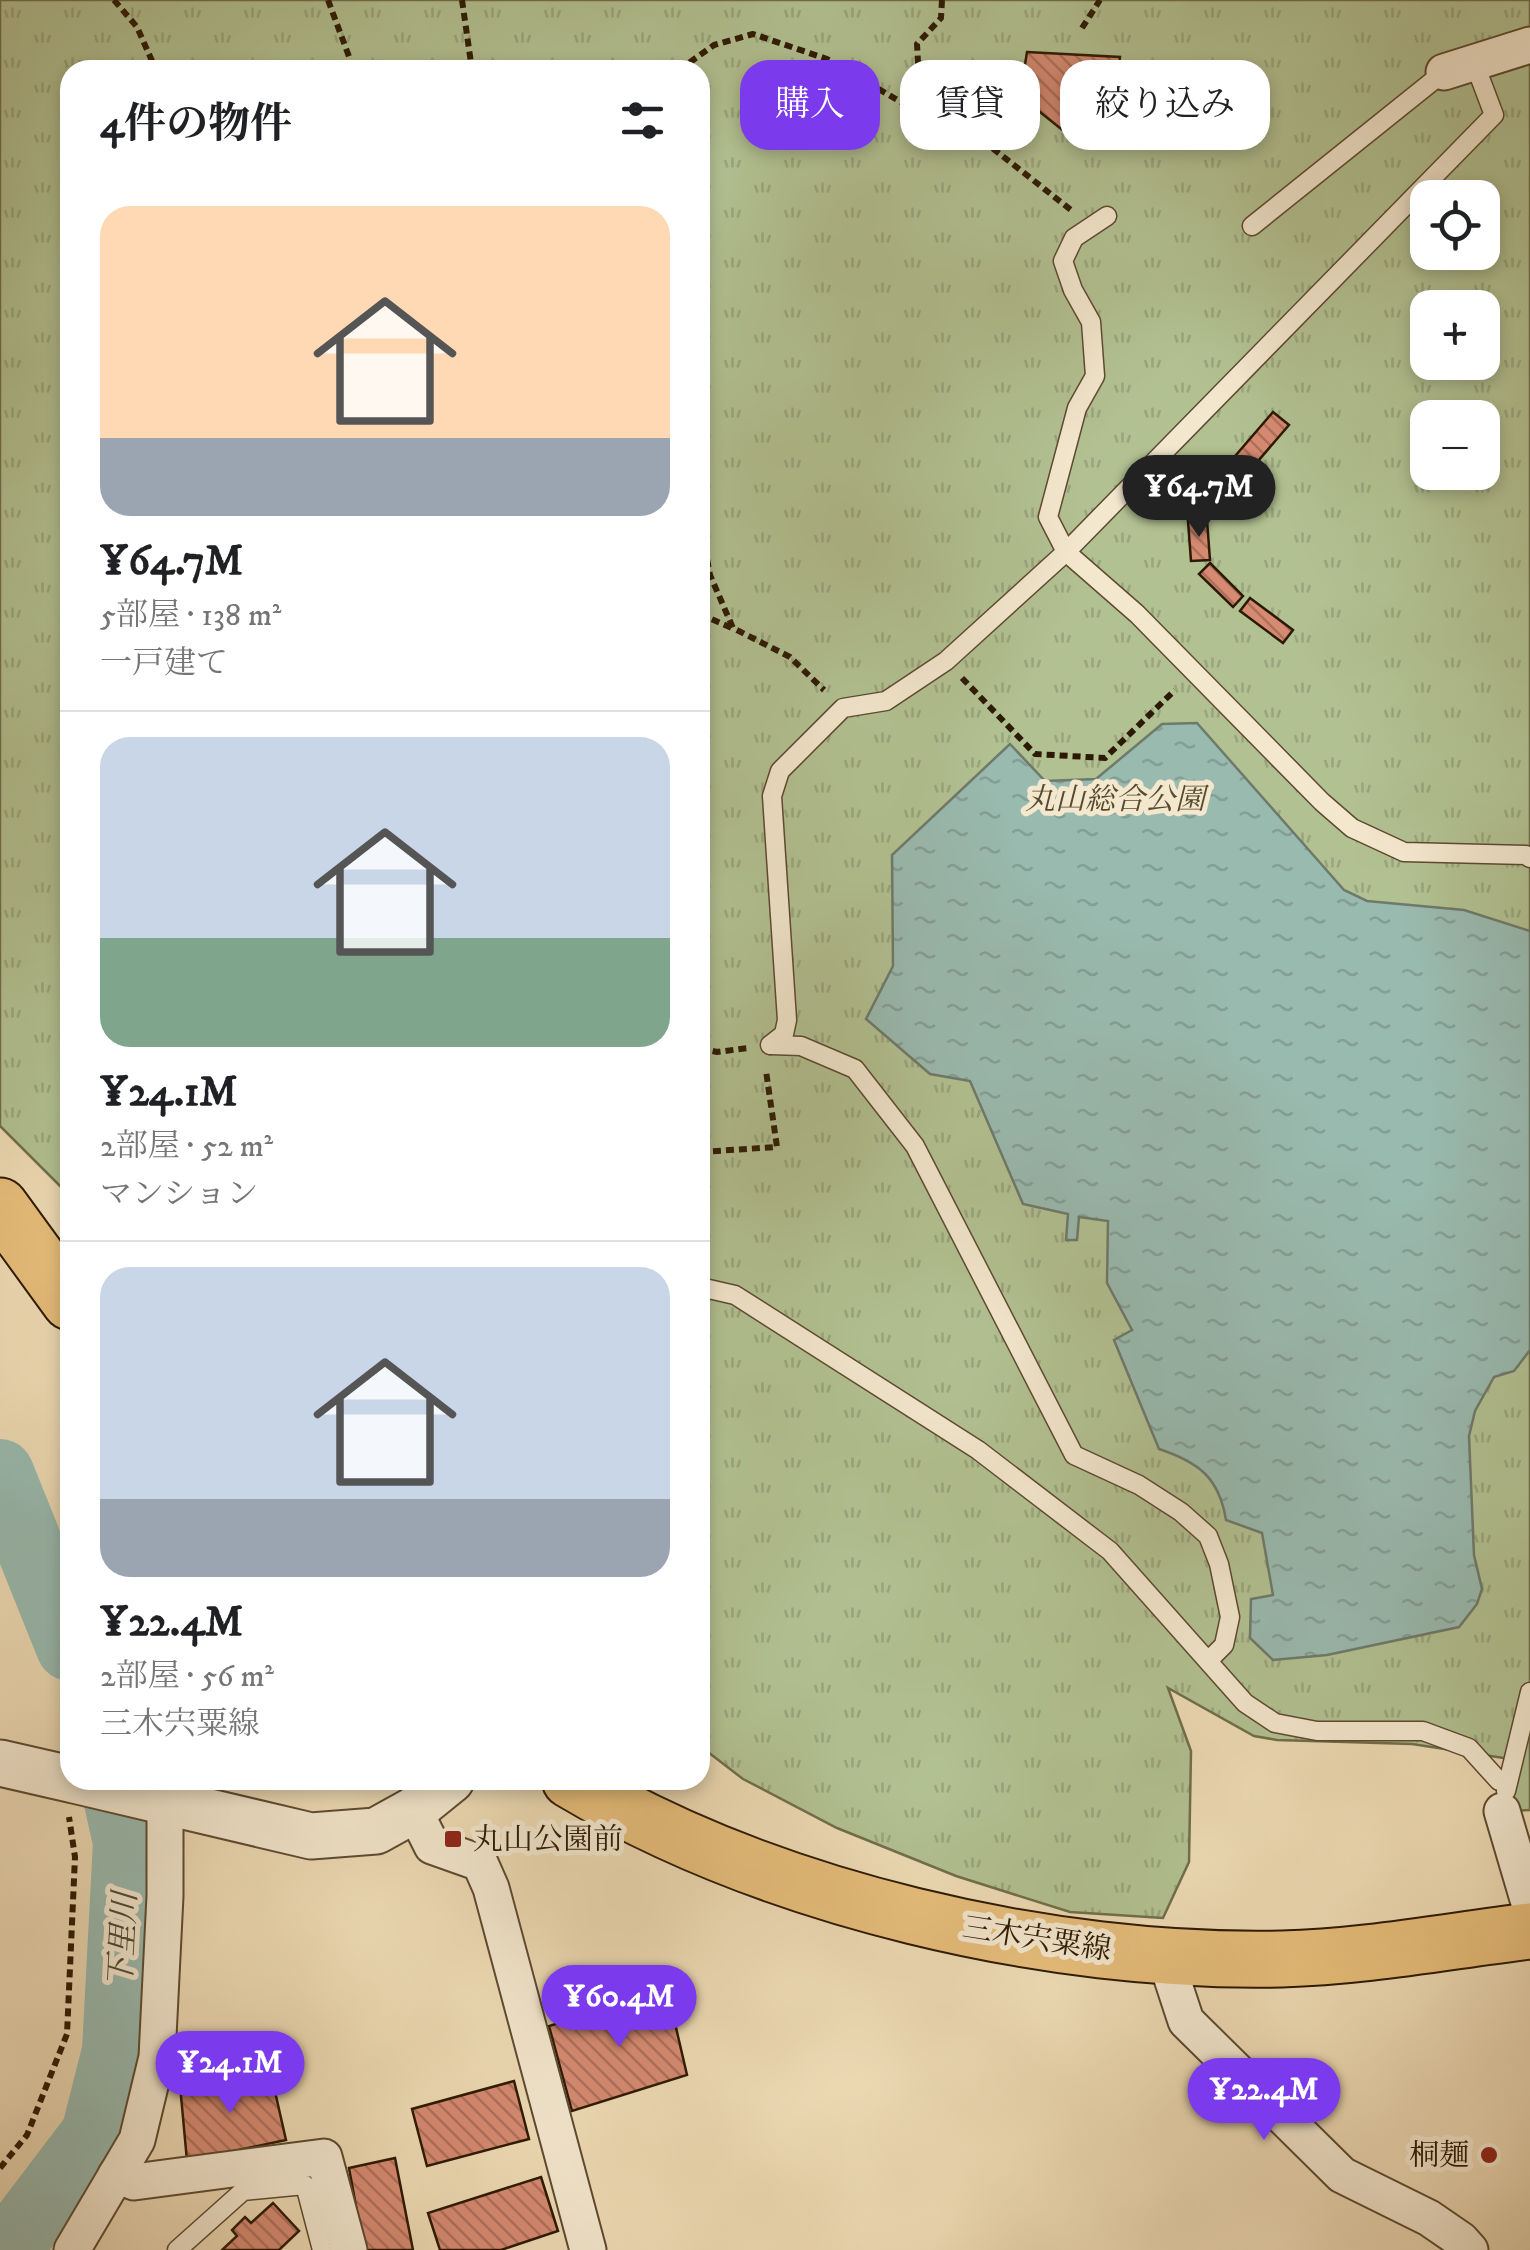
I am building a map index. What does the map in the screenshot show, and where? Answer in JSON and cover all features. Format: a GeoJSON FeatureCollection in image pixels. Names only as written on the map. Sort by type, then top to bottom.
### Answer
{"type":"FeatureCollection","features":[{"type":"Feature","properties":{"kind":"main road"},"geometry":{"type":"LineString","coordinates":[[0,1206],[60,1288]]}},
{"type":"Feature","properties":{"kind":"main road","name":"三木宍粟線"},"geometry":{"type":"LineString","coordinates":[[587,1790],[628,1814],[735,1858],[850,1898],[955,1926],[1049,1943],[1165,1956],[1284,1959],[1530,1931]]}},
{"type":"Feature","properties":{"kind":"street"},"geometry":{"type":"LineString","coordinates":[[1459,67],[1530,45]]}},
{"type":"Feature","properties":{"kind":"street"},"geometry":{"type":"LineString","coordinates":[[0,1763],[60,1777]]}},
{"type":"Feature","properties":{"kind":"street"},"geometry":{"type":"LineString","coordinates":[[115,1790],[312,1836],[376,1831],[414,1810],[439,1790]]}},
{"type":"Feature","properties":{"kind":"street"},"geometry":{"type":"LineString","coordinates":[[1505,1796],[1530,1906]]}},
{"type":"Feature","properties":{"kind":"street"},"geometry":{"type":"LineString","coordinates":[[72,2250],[137,2140],[157,2058],[165,1802]]}},
{"type":"Feature","properties":{"kind":"street"},"geometry":{"type":"LineString","coordinates":[[414,1810],[432,1846],[480,1863],[491,1888],[588,2250]]}},
{"type":"Feature","properties":{"kind":"street"},"geometry":{"type":"LineString","coordinates":[[1165,1956],[1186,2021],[1342,2175],[1429,2218],[1470,2250]]}},
{"type":"Feature","properties":{"kind":"street"},"geometry":{"type":"LineString","coordinates":[[116,2174],[134,2182],[324,2156],[349,2250]]}},
{"type":"Feature","properties":{"kind":"lane"},"geometry":{"type":"LineString","coordinates":[[1209,1660],[1224,1645],[1230,1617],[1219,1564],[1208,1536],[1181,1512],[1139,1485],[1074,1455],[915,1146],[855,1069],[800,1046],[770,1045],[784,1034],[787,1020],[772,796],[780,770],[842,708],[886,701],[946,661],[1066,552],[1494,114],[1459,67],[1252,226]]}},
{"type":"Feature","properties":{"kind":"lane"},"geometry":{"type":"LineString","coordinates":[[1100,220],[1074,238],[1063,261],[1073,290],[1092,322],[1095,376],[1078,408],[1048,518],[1066,552],[1137,614],[1352,828],[1404,852],[1530,858]]}},
{"type":"Feature","properties":{"kind":"lane"},"geometry":{"type":"LineString","coordinates":[[710,1289],[735,1295],[978,1450],[1110,1551],[1245,1704],[1276,1722],[1317,1731],[1423,1732],[1469,1748],[1499,1782],[1505,1796]]}},
{"type":"Feature","properties":{"kind":"lane"},"geometry":{"type":"LineString","coordinates":[[1505,1796],[1530,1692]]}},
{"type":"Feature","properties":{"kind":"lane"},"geometry":{"type":"LineString","coordinates":[[178,2250],[243,2191],[305,2185],[322,2250]]}},
{"type":"Feature","properties":{"kind":"path"},"geometry":{"type":"LineString","coordinates":[[114,0],[137,27],[152,60]]}},
{"type":"Feature","properties":{"kind":"path"},"geometry":{"type":"LineString","coordinates":[[328,0],[350,60]]}},
{"type":"Feature","properties":{"kind":"path"},"geometry":{"type":"LineString","coordinates":[[462,0],[471,60]]}},
{"type":"Feature","properties":{"kind":"path"},"geometry":{"type":"LineString","coordinates":[[918,60],[917,44],[941,18],[942,0]]}},
{"type":"Feature","properties":{"kind":"path"},"geometry":{"type":"LineString","coordinates":[[1082,28],[1100,0]]}},
{"type":"Feature","properties":{"kind":"path"},"geometry":{"type":"LineString","coordinates":[[693,60],[714,45],[753,34],[827,60],[900,102]]}},
{"type":"Feature","properties":{"kind":"path"},"geometry":{"type":"LineString","coordinates":[[994,150],[1042,190],[1100,220]]}},
{"type":"Feature","properties":{"kind":"path"},"geometry":{"type":"LineString","coordinates":[[710,575],[733,628]]}},
{"type":"Feature","properties":{"kind":"path"},"geometry":{"type":"LineString","coordinates":[[710,619],[790,657],[842,708]]}},
{"type":"Feature","properties":{"kind":"path"},"geometry":{"type":"LineString","coordinates":[[946,661],[1035,754],[1105,758],[1194,672]]}},
{"type":"Feature","properties":{"kind":"path"},"geometry":{"type":"LineString","coordinates":[[710,1049],[730,1052],[763,1046]]}},
{"type":"Feature","properties":{"kind":"path"},"geometry":{"type":"LineString","coordinates":[[710,1151],[777,1147],[765,1063]]}},
{"type":"Feature","properties":{"kind":"path"},"geometry":{"type":"LineString","coordinates":[[0,2168],[27,2136],[67,2034],[76,1857],[70,1790]]}},
{"type":"Feature","properties":{"kind":"green space","name":"丸山総合公園"},"geometry":{"type":"Polygon","coordinates":[[[0,0],[1530,0],[1530,1810],[1507,1811],[1517,1760],[1412,1744],[1254,1736],[1168,1688],[1191,1751],[1189,1862],[1163,1918],[1070,1912],[956,1876],[837,1828],[743,1779],[710,1754],[710,60],[60,60],[60,1186],[0,1126],[0,0]]]}},
{"type":"Feature","properties":{"kind":"water"},"geometry":{"type":"Polygon","coordinates":[[[1197,723],[1344,890],[1367,901],[1464,910],[1530,931],[1530,1350],[1514,1371],[1494,1377],[1475,1411],[1469,1436],[1474,1555],[1482,1589],[1477,1604],[1459,1627],[1327,1655],[1273,1660],[1250,1638],[1251,1599],[1273,1595],[1262,1533],[1226,1520],[1218,1493],[1204,1473],[1159,1449],[1114,1340],[1132,1330],[1107,1283],[1108,1221],[1079,1217],[1077,1240],[1066,1240],[1068,1214],[1023,1204],[970,1081],[930,1074],[866,1019],[893,966],[892,855],[1010,744],[1045,781],[1096,779],[1162,724],[1197,723]]]}},
{"type":"Feature","properties":{"kind":"building"},"geometry":{"type":"Polygon","coordinates":[[[1027,52],[1120,57],[1060,60],[1060,128],[1040,112],[1040,60],[1026,60],[1027,52]]]}},
{"type":"Feature","properties":{"kind":"building"},"geometry":{"type":"Polygon","coordinates":[[[1273,412],[1289,425],[1209,518],[1193,505],[1273,412]]]}},
{"type":"Feature","properties":{"kind":"building"},"geometry":{"type":"Polygon","coordinates":[[[1207,520],[1210,560],[1191,561],[1188,521],[1207,520]]]}},
{"type":"Feature","properties":{"kind":"building"},"geometry":{"type":"Polygon","coordinates":[[[1210,563],[1243,596],[1233,607],[1199,574],[1210,563]]]}},
{"type":"Feature","properties":{"kind":"building"},"geometry":{"type":"Polygon","coordinates":[[[1250,598],[1293,630],[1283,643],[1240,611],[1250,598]]]}},
{"type":"Feature","properties":{"kind":"building"},"geometry":{"type":"Polygon","coordinates":[[[667,1989],[687,2075],[572,2111],[549,2026],[667,1989]]]}},
{"type":"Feature","properties":{"kind":"building"},"geometry":{"type":"Polygon","coordinates":[[[271,2074],[286,2140],[187,2161],[180,2085],[271,2074]]]}},
{"type":"Feature","properties":{"kind":"building"},"geometry":{"type":"Polygon","coordinates":[[[514,2081],[529,2139],[427,2166],[412,2109],[514,2081]]]}},
{"type":"Feature","properties":{"kind":"building"},"geometry":{"type":"Polygon","coordinates":[[[395,2158],[413,2250],[364,2250],[349,2168],[395,2158]]]}},
{"type":"Feature","properties":{"kind":"building"},"geometry":{"type":"Polygon","coordinates":[[[541,2177],[558,2231],[501,2250],[440,2250],[428,2213],[541,2177]]]}},
{"type":"Feature","properties":{"kind":"building"},"geometry":{"type":"Polygon","coordinates":[[[273,2203],[299,2231],[279,2250],[222,2250],[237,2236],[232,2230],[245,2217],[251,2223],[273,2203]]]}},
{"type":"Feature","properties":{"kind":"waterway","name":"下里川"},"geometry":{"type":"LineString","coordinates":[[0,1473],[60,1622]]}},
{"type":"Feature","properties":{"kind":"waterway","name":"下里川"},"geometry":{"type":"LineString","coordinates":[[7,2250],[95,2134],[116,2051],[127,1842],[115,1790]]}},
{"type":"Feature","properties":{"kind":"place","name":"丸山公園前"},"geometry":{"type":"Point","coordinates":[453,1839]}},
{"type":"Feature","properties":{"kind":"place","name":"桐麺"},"geometry":{"type":"Point","coordinates":[1489,2155]}}]}
